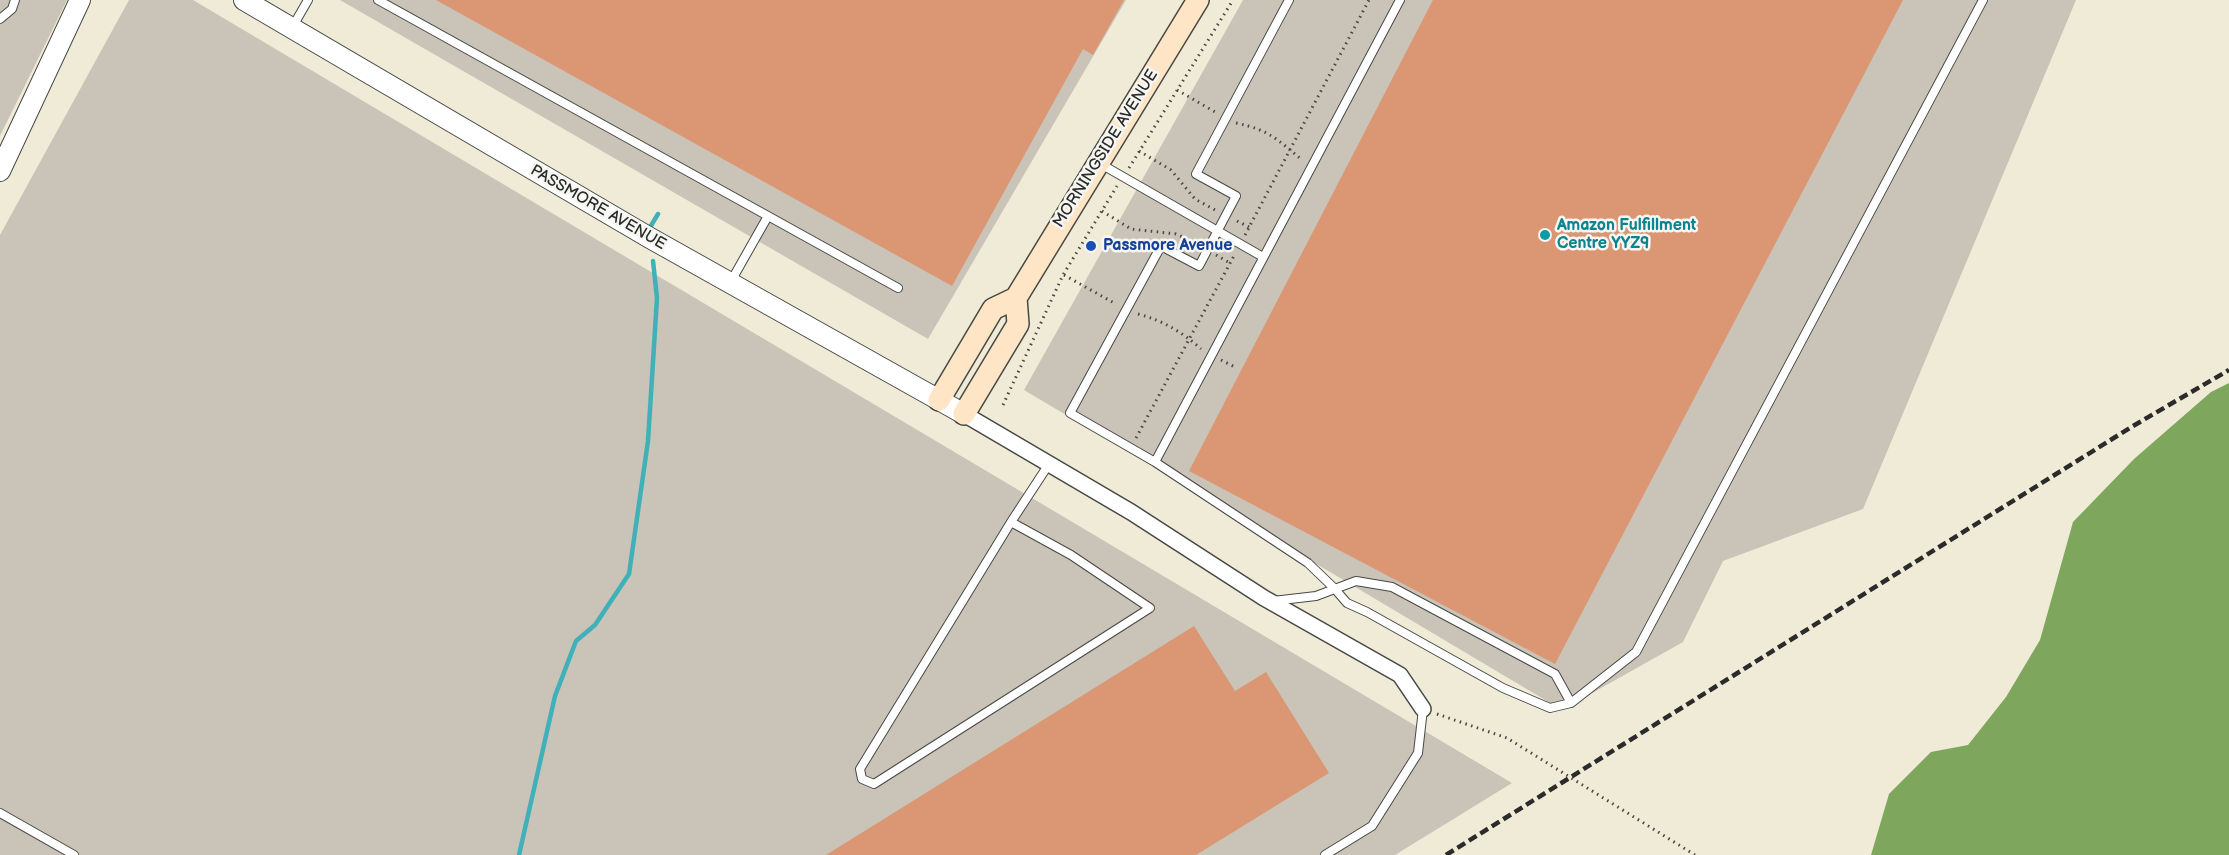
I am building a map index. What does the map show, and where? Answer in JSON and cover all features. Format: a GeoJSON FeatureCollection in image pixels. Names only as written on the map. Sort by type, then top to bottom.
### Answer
{"type":"FeatureCollection","features":[{"type":"Feature","properties":{"kind":"main road","name":"MORNINGSIDE AVENUE"},"geometry":{"type":"LineString","coordinates":[[939,400],[993,309],[1016,297],[1198,0]]}},
{"type":"Feature","properties":{"kind":"main road"},"geometry":{"type":"LineString","coordinates":[[964,414],[1018,324],[1016,297]]}},
{"type":"Feature","properties":{"kind":"street"},"geometry":{"type":"LineString","coordinates":[[0,171],[80,0]]}},
{"type":"Feature","properties":{"kind":"street","name":"PASSMORE AVENUE"},"geometry":{"type":"LineString","coordinates":[[244,0],[640,232],[964,414],[1131,512],[1270,602],[1400,675],[1423,708]]}},
{"type":"Feature","properties":{"kind":"lane"},"geometry":{"type":"LineString","coordinates":[[0,19],[12,9],[15,0]]}},
{"type":"Feature","properties":{"kind":"lane"},"geometry":{"type":"LineString","coordinates":[[292,28],[308,0]]}},
{"type":"Feature","properties":{"kind":"lane"},"geometry":{"type":"LineString","coordinates":[[378,0],[898,288]]}},
{"type":"Feature","properties":{"kind":"lane"},"geometry":{"type":"LineString","coordinates":[[1289,0],[1196,174],[1236,196],[1199,266],[1161,246],[1070,413],[1155,462],[1308,563],[1347,603],[1503,688],[1550,708],[1571,703],[1636,652],[1983,0]]}},
{"type":"Feature","properties":{"kind":"lane"},"geometry":{"type":"LineString","coordinates":[[1155,462],[1312,166],[1396,1]]}},
{"type":"Feature","properties":{"kind":"lane"},"geometry":{"type":"LineString","coordinates":[[1098,163],[1263,257]]}},
{"type":"Feature","properties":{"kind":"lane"},"geometry":{"type":"LineString","coordinates":[[730,283],[768,216]]}},
{"type":"Feature","properties":{"kind":"lane"},"geometry":{"type":"LineString","coordinates":[[1011,522],[1071,555],[1150,608],[874,784],[862,778],[860,769],[1011,522],[1049,464]]}},
{"type":"Feature","properties":{"kind":"lane"},"geometry":{"type":"LineString","coordinates":[[1270,602],[1316,596],[1356,581],[1392,587],[1555,674],[1571,703]]}},
{"type":"Feature","properties":{"kind":"lane"},"geometry":{"type":"LineString","coordinates":[[1324,855],[1372,826],[1418,753],[1423,708]]}},
{"type":"Feature","properties":{"kind":"lane"},"geometry":{"type":"LineString","coordinates":[[0,813],[74,855]]}},
{"type":"Feature","properties":{"kind":"path"},"geometry":{"type":"LineString","coordinates":[[1003,405],[1063,275],[1233,0]]}},
{"type":"Feature","properties":{"kind":"path"},"geometry":{"type":"LineString","coordinates":[[1130,448],[1369,0]]}},
{"type":"Feature","properties":{"kind":"path"},"geometry":{"type":"LineString","coordinates":[[1177,90],[1234,123],[1259,128],[1312,166]]}},
{"type":"Feature","properties":{"kind":"path"},"geometry":{"type":"LineString","coordinates":[[1139,151],[1171,170],[1195,199],[1248,227]]}},
{"type":"Feature","properties":{"kind":"path"},"geometry":{"type":"LineString","coordinates":[[1063,275],[1127,309],[1159,320],[1178,330],[1200,348],[1235,367]]}},
{"type":"Feature","properties":{"kind":"path"},"geometry":{"type":"LineString","coordinates":[[1423,708],[1507,738],[1695,855]]}},
{"type":"Feature","properties":{"kind":"shaded area"},"geometry":{"type":"Polygon","coordinates":[[[0,0],[67,0],[0,136],[0,0]]]}},
{"type":"Feature","properties":{"kind":"shaded area"},"geometry":{"type":"Polygon","coordinates":[[[129,0],[193,0],[1512,783],[1395,855],[0,855],[0,235],[129,0]]]}},
{"type":"Feature","properties":{"kind":"shaded area"},"geometry":{"type":"Polygon","coordinates":[[[340,0],[1126,0],[928,339],[340,0]]]}},
{"type":"Feature","properties":{"kind":"shaded area"},"geometry":{"type":"Polygon","coordinates":[[[1243,0],[2076,0],[1863,509],[1723,561],[1683,642],[1562,710],[1024,390],[1243,0]]]}},
{"type":"Feature","properties":{"kind":"green space"},"geometry":{"type":"Polygon","coordinates":[[[2229,383],[2229,855],[1871,855],[1889,794],[1931,752],[1968,745],[2006,697],[2040,640],[2073,522],[2134,459],[2211,392],[2229,383]]]}},
{"type":"Feature","properties":{"kind":"building"},"geometry":{"type":"Polygon","coordinates":[[[436,0],[1124,0],[1093,55],[1083,49],[952,286],[436,0]]]}},
{"type":"Feature","properties":{"kind":"building","name":"Amazon Fulfillment Centre YYZ9"},"geometry":{"type":"Polygon","coordinates":[[[1433,0],[1903,0],[1555,664],[1189,471],[1433,0]]]}},
{"type":"Feature","properties":{"kind":"building"},"geometry":{"type":"Polygon","coordinates":[[[1194,626],[1235,691],[1266,672],[1329,773],[1196,855],[826,855],[1194,626]]]}},
{"type":"Feature","properties":{"kind":"waterway"},"geometry":{"type":"LineString","coordinates":[[649,229],[658,214]]}},
{"type":"Feature","properties":{"kind":"waterway"},"geometry":{"type":"LineString","coordinates":[[519,855],[555,696],[576,641],[595,625],[629,574],[648,441],[657,298],[653,261]]}},
{"type":"Feature","properties":{"kind":"railway"},"geometry":{"type":"LineString","coordinates":[[1446,855],[2133,426],[2229,370]]}},
{"type":"Feature","properties":{"kind":"place","name":"Amazon Fulfillment Centre YYZ9"},"geometry":{"type":"Point","coordinates":[1545,235]}},
{"type":"Feature","properties":{"kind":"place","name":"Passmore Avenue"},"geometry":{"type":"Point","coordinates":[1091,246]}}]}
